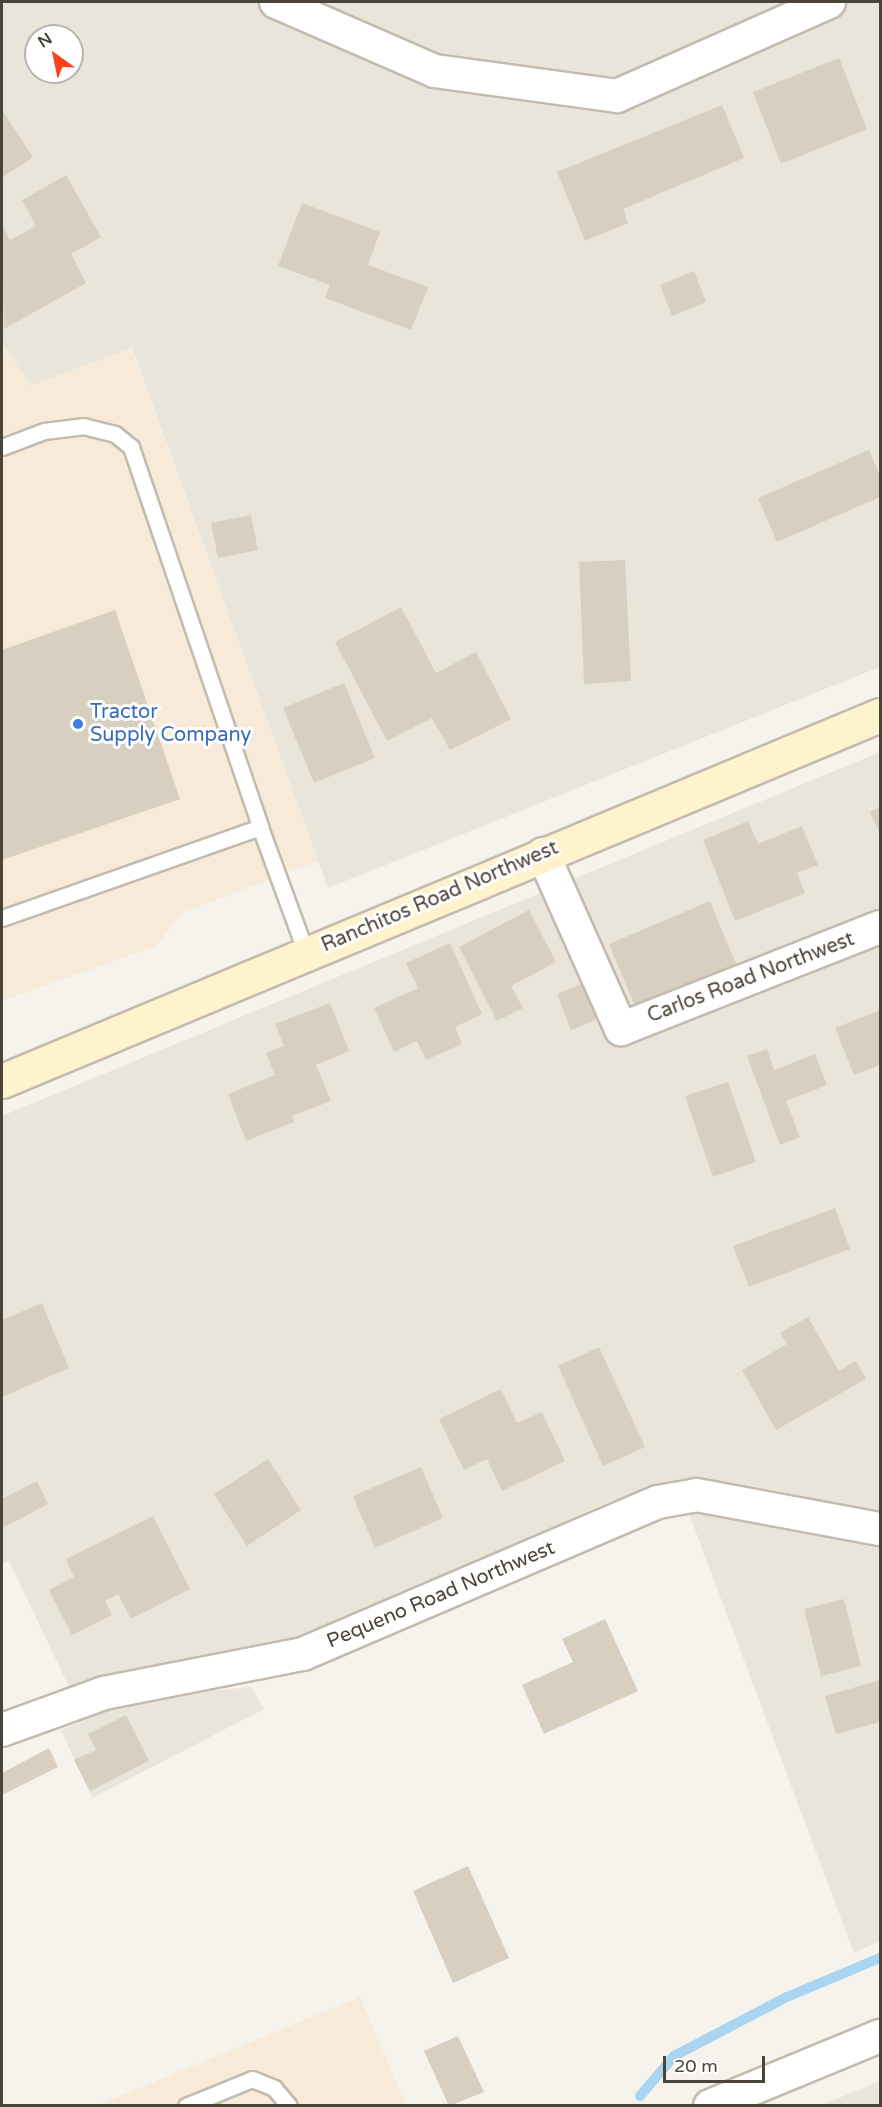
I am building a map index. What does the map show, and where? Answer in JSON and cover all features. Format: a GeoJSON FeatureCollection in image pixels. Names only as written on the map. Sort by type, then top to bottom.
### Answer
{"type":"FeatureCollection","features":[{"type":"Feature","properties":{"kind":"street"},"geometry":{"type":"LineString","coordinates":[[276,2],[435,71],[617,96],[829,2]]}},
{"type":"Feature","properties":{"kind":"street","name":"Ranchitos Road Northwest"},"geometry":{"type":"LineString","coordinates":[[2,1082],[880,715]]}},
{"type":"Feature","properties":{"kind":"street","name":"Carlos Road Northwest"},"geometry":{"type":"LineString","coordinates":[[543,854],[621,1029],[880,927]]}},
{"type":"Feature","properties":{"kind":"street","name":"Pequeno Road Northwest"},"geometry":{"type":"LineString","coordinates":[[2,1730],[104,1693],[303,1654],[658,1502],[696,1495],[880,1529]]}},
{"type":"Feature","properties":{"kind":"street"},"geometry":{"type":"LineString","coordinates":[[711,2106],[880,2036]]}},
{"type":"Feature","properties":{"kind":"lane"},"geometry":{"type":"LineString","coordinates":[[2,447],[44,431],[83,426],[115,434],[131,447],[260,827],[306,953]]}},
{"type":"Feature","properties":{"kind":"lane"},"geometry":{"type":"LineString","coordinates":[[2,918],[260,827]]}},
{"type":"Feature","properties":{"kind":"lane"},"geometry":{"type":"LineString","coordinates":[[186,2106],[252,2079],[274,2088],[289,2106]]}},
{"type":"Feature","properties":{"kind":"shaded area"},"geometry":{"type":"Polygon","coordinates":[[[2,2],[880,2],[880,667],[328,888],[132,348],[30,386],[2,343],[2,2]]]}},
{"type":"Feature","properties":{"kind":"shaded area"},"geometry":{"type":"Polygon","coordinates":[[[2,343],[31,386],[131,348],[318,861],[182,913],[156,946],[2,1001],[2,343]]]}},
{"type":"Feature","properties":{"kind":"shaded area"},"geometry":{"type":"Polygon","coordinates":[[[880,752],[880,1941],[854,1953],[688,1511],[612,1500],[281,1650],[158,1665],[71,1691],[9,1561],[2,1564],[2,1116],[880,752]]]}},
{"type":"Feature","properties":{"kind":"shaded area"},"geometry":{"type":"Polygon","coordinates":[[[251,1687],[264,1709],[92,1798],[61,1730],[108,1711],[168,1695],[251,1687]]]}},
{"type":"Feature","properties":{"kind":"shaded area"},"geometry":{"type":"Polygon","coordinates":[[[360,1997],[406,2105],[96,2106],[360,1997]]]}},
{"type":"Feature","properties":{"kind":"shaded area"},"geometry":{"type":"Polygon","coordinates":[[[880,2081],[880,2105],[822,2105],[880,2081]]]}},
{"type":"Feature","properties":{"kind":"building"},"geometry":{"type":"Polygon","coordinates":[[[839,58],[867,129],[781,164],[753,92],[839,58]]]}},
{"type":"Feature","properties":{"kind":"building"},"geometry":{"type":"Polygon","coordinates":[[[722,105],[744,158],[623,209],[628,223],[585,241],[557,172],[722,105]]]}},
{"type":"Feature","properties":{"kind":"building"},"geometry":{"type":"Polygon","coordinates":[[[2,110],[33,157],[2,178],[2,110]]]}},
{"type":"Feature","properties":{"kind":"building"},"geometry":{"type":"Polygon","coordinates":[[[66,175],[101,237],[71,254],[86,283],[4,329],[2,224],[10,240],[36,226],[22,200],[66,175]]]}},
{"type":"Feature","properties":{"kind":"building"},"geometry":{"type":"Polygon","coordinates":[[[302,203],[380,232],[368,265],[428,287],[411,330],[325,298],[330,285],[278,266],[302,203]]]}},
{"type":"Feature","properties":{"kind":"building"},"geometry":{"type":"Polygon","coordinates":[[[694,271],[706,302],[672,316],[660,285],[694,271]]]}},
{"type":"Feature","properties":{"kind":"building"},"geometry":{"type":"Polygon","coordinates":[[[869,450],[880,476],[880,497],[777,542],[758,498],[869,450]]]}},
{"type":"Feature","properties":{"kind":"building"},"geometry":{"type":"Polygon","coordinates":[[[251,515],[258,550],[218,558],[211,523],[251,515]]]}},
{"type":"Feature","properties":{"kind":"building"},"geometry":{"type":"Polygon","coordinates":[[[625,560],[631,681],[584,684],[579,562],[625,560]]]}},
{"type":"Feature","properties":{"kind":"building"},"geometry":{"type":"Polygon","coordinates":[[[401,607],[436,673],[476,652],[511,719],[450,750],[432,718],[387,741],[335,642],[401,607]]]}},
{"type":"Feature","properties":{"kind":"building","name":"Tractor Supply Company"},"geometry":{"type":"Polygon","coordinates":[[[115,610],[180,799],[2,860],[2,650],[115,610]]]}},
{"type":"Feature","properties":{"kind":"building"},"geometry":{"type":"Polygon","coordinates":[[[344,683],[375,758],[314,783],[283,708],[344,683]]]}},
{"type":"Feature","properties":{"kind":"building"},"geometry":{"type":"Polygon","coordinates":[[[880,807],[880,834],[870,812],[880,807]]]}},
{"type":"Feature","properties":{"kind":"building"},"geometry":{"type":"Polygon","coordinates":[[[748,821],[758,844],[802,826],[818,865],[797,873],[805,893],[735,921],[703,840],[748,821]]]}},
{"type":"Feature","properties":{"kind":"building"},"geometry":{"type":"Polygon","coordinates":[[[710,901],[736,964],[635,1006],[609,944],[710,901]]]}},
{"type":"Feature","properties":{"kind":"building"},"geometry":{"type":"Polygon","coordinates":[[[529,910],[556,962],[511,986],[523,1008],[497,1021],[459,947],[529,910]]]}},
{"type":"Feature","properties":{"kind":"building"},"geometry":{"type":"Polygon","coordinates":[[[450,943],[482,1014],[455,1027],[462,1044],[426,1060],[417,1041],[394,1052],[374,1008],[418,988],[406,963],[450,943]]]}},
{"type":"Feature","properties":{"kind":"building"},"geometry":{"type":"Polygon","coordinates":[[[589,981],[603,1017],[571,1030],[557,994],[589,981]]]}},
{"type":"Feature","properties":{"kind":"building"},"geometry":{"type":"Polygon","coordinates":[[[330,1003],[349,1051],[316,1065],[331,1101],[292,1116],[294,1122],[246,1141],[228,1094],[275,1075],[266,1053],[284,1046],[275,1024],[330,1003]]]}},
{"type":"Feature","properties":{"kind":"building"},"geometry":{"type":"Polygon","coordinates":[[[880,1010],[880,1065],[854,1075],[835,1028],[880,1010]]]}},
{"type":"Feature","properties":{"kind":"building"},"geometry":{"type":"Polygon","coordinates":[[[767,1049],[774,1070],[815,1054],[827,1085],[786,1101],[800,1137],[780,1145],[747,1056],[767,1049]]]}},
{"type":"Feature","properties":{"kind":"building"},"geometry":{"type":"Polygon","coordinates":[[[728,1082],[756,1162],[713,1177],[685,1096],[728,1082]]]}},
{"type":"Feature","properties":{"kind":"building"},"geometry":{"type":"Polygon","coordinates":[[[835,1208],[850,1249],[749,1287],[733,1246],[835,1208]]]}},
{"type":"Feature","properties":{"kind":"building"},"geometry":{"type":"Polygon","coordinates":[[[42,1303],[69,1368],[2,1397],[2,1320],[42,1303]]]}},
{"type":"Feature","properties":{"kind":"building"},"geometry":{"type":"Polygon","coordinates":[[[808,1317],[839,1371],[856,1361],[866,1379],[776,1430],[742,1370],[787,1344],[780,1333],[808,1317]]]}},
{"type":"Feature","properties":{"kind":"building"},"geometry":{"type":"Polygon","coordinates":[[[599,1347],[645,1447],[603,1466],[558,1366],[599,1347]]]}},
{"type":"Feature","properties":{"kind":"building"},"geometry":{"type":"Polygon","coordinates":[[[501,1389],[517,1423],[542,1412],[565,1461],[502,1491],[487,1459],[464,1470],[439,1419],[501,1389]]]}},
{"type":"Feature","properties":{"kind":"building"},"geometry":{"type":"Polygon","coordinates":[[[268,1459],[301,1510],[247,1546],[214,1494],[268,1459]]]}},
{"type":"Feature","properties":{"kind":"building"},"geometry":{"type":"Polygon","coordinates":[[[421,1467],[443,1518],[375,1548],[353,1496],[421,1467]]]}},
{"type":"Feature","properties":{"kind":"building"},"geometry":{"type":"Polygon","coordinates":[[[37,1481],[48,1504],[2,1528],[2,1499],[37,1481]]]}},
{"type":"Feature","properties":{"kind":"building"},"geometry":{"type":"Polygon","coordinates":[[[153,1516],[190,1589],[131,1619],[118,1594],[105,1601],[112,1615],[72,1635],[49,1590],[74,1577],[66,1559],[153,1516]]]}},
{"type":"Feature","properties":{"kind":"building"},"geometry":{"type":"Polygon","coordinates":[[[844,1599],[861,1666],[821,1676],[804,1609],[844,1599]]]}},
{"type":"Feature","properties":{"kind":"building"},"geometry":{"type":"Polygon","coordinates":[[[605,1619],[638,1691],[544,1734],[522,1685],[573,1662],[562,1639],[605,1619]]]}},
{"type":"Feature","properties":{"kind":"building"},"geometry":{"type":"Polygon","coordinates":[[[880,1680],[880,1722],[836,1734],[825,1696],[880,1680]]]}},
{"type":"Feature","properties":{"kind":"building"},"geometry":{"type":"Polygon","coordinates":[[[126,1715],[149,1761],[90,1791],[74,1760],[96,1750],[88,1734],[126,1715]]]}},
{"type":"Feature","properties":{"kind":"building"},"geometry":{"type":"Polygon","coordinates":[[[49,1748],[58,1767],[2,1795],[2,1773],[49,1748]]]}},
{"type":"Feature","properties":{"kind":"building"},"geometry":{"type":"Polygon","coordinates":[[[468,1866],[509,1958],[453,1983],[413,1891],[468,1866]]]}},
{"type":"Feature","properties":{"kind":"building"},"geometry":{"type":"Polygon","coordinates":[[[458,2036],[484,2092],[449,2106],[424,2051],[458,2036]]]}},
{"type":"Feature","properties":{"kind":"waterway"},"geometry":{"type":"LineString","coordinates":[[640,2096],[674,2056],[787,1997],[880,1958]]}},
{"type":"Feature","properties":{"kind":"place","name":"Tractor Supply Company"},"geometry":{"type":"Point","coordinates":[78,724]}}]}
